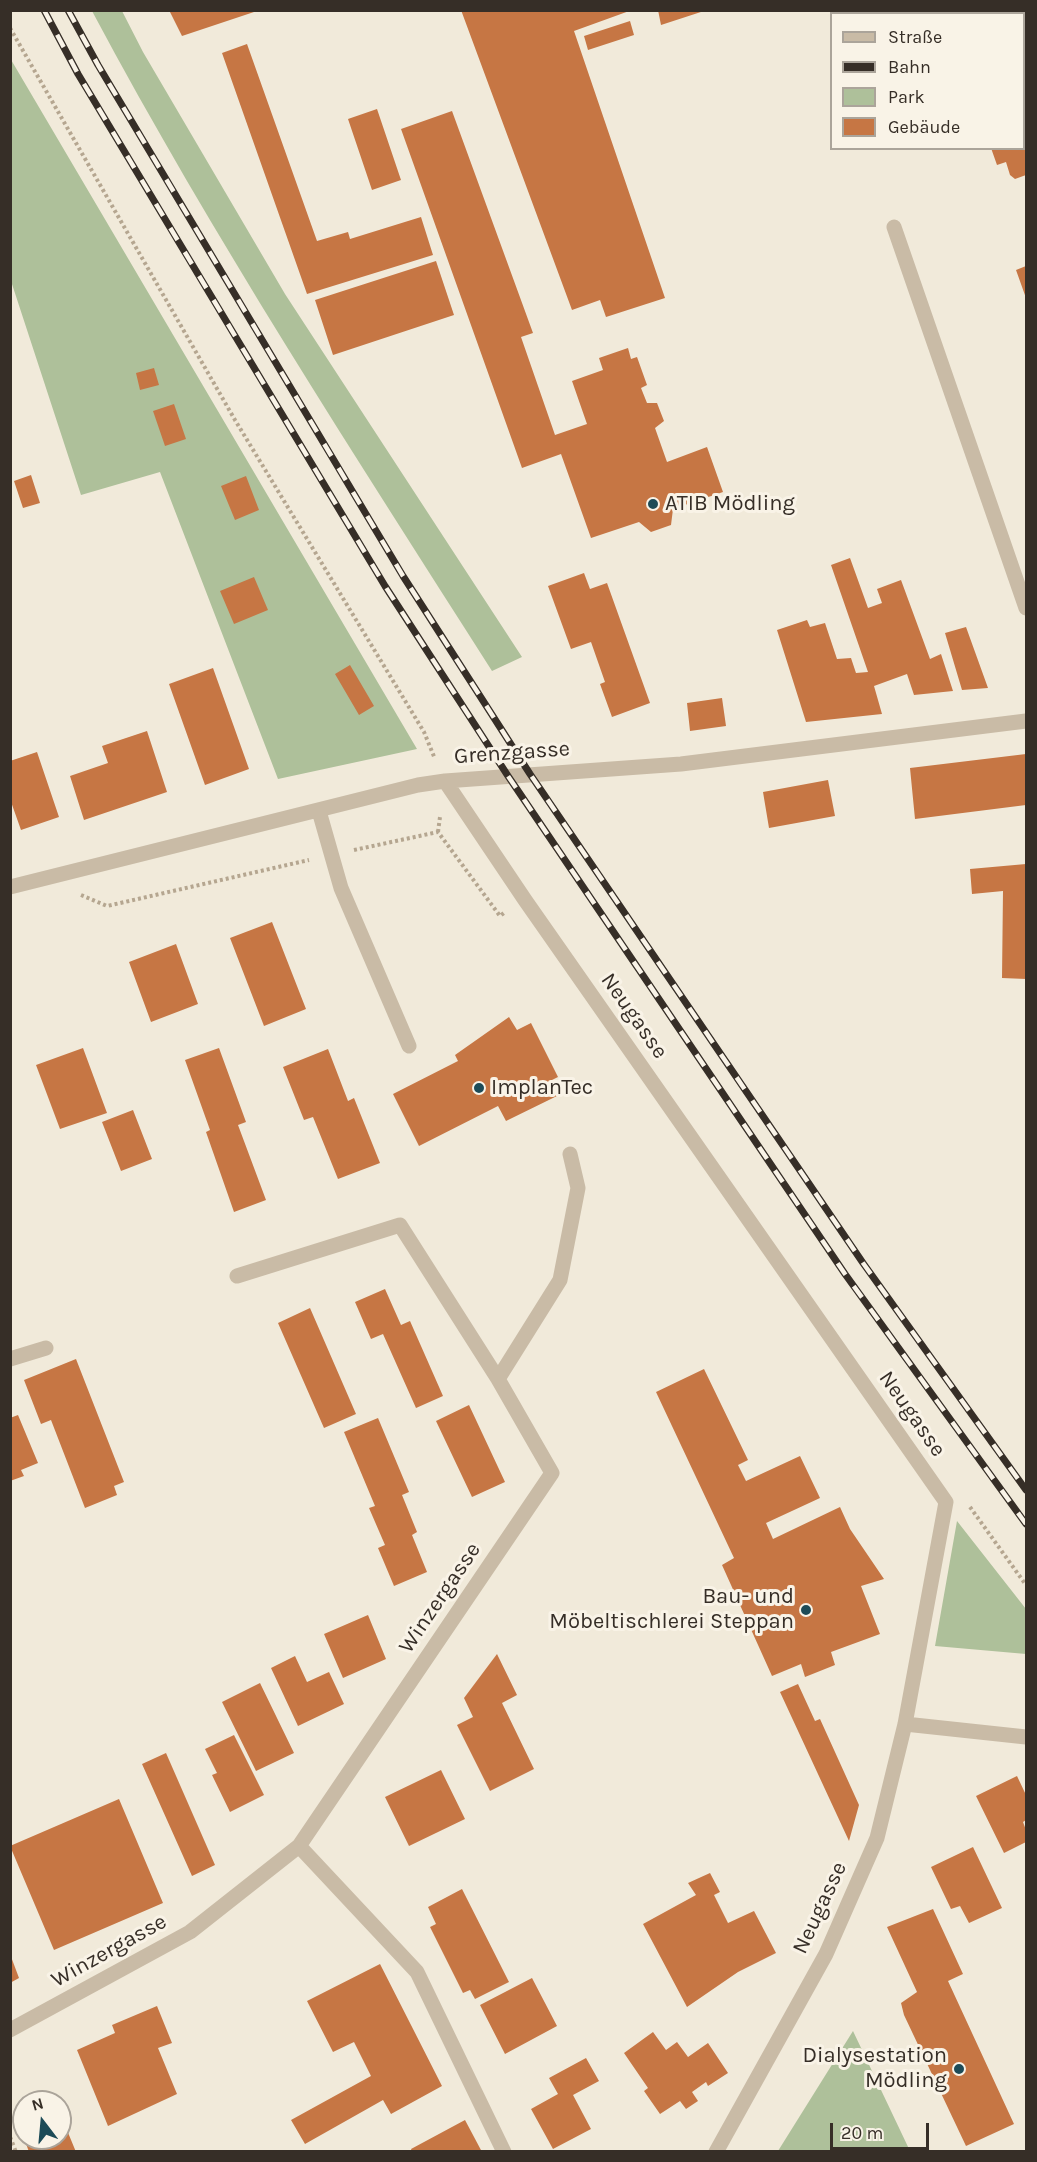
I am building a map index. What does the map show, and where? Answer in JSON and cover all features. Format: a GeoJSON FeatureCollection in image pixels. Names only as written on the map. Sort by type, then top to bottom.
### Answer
{"type":"FeatureCollection","features":[{"type":"Feature","properties":{"kind":"street"},"geometry":{"type":"LineString","coordinates":[[894,227],[1026,608]]}},
{"type":"Feature","properties":{"kind":"street","name":"Grenzgasse"},"geometry":{"type":"LineString","coordinates":[[10,887],[418,785],[445,781],[681,764],[1026,721]]}},
{"type":"Feature","properties":{"kind":"street","name":"Neugasse"},"geometry":{"type":"LineString","coordinates":[[445,781],[525,900],[946,1502],[905,1724],[877,1838],[826,1954],[716,2151]]}},
{"type":"Feature","properties":{"kind":"street"},"geometry":{"type":"LineString","coordinates":[[319,811],[341,888],[409,1046]]}},
{"type":"Feature","properties":{"kind":"street"},"geometry":{"type":"LineString","coordinates":[[498,1379],[560,1280],[578,1188],[570,1154]]}},
{"type":"Feature","properties":{"kind":"street","name":"Winzergasse"},"geometry":{"type":"LineString","coordinates":[[10,2030],[190,1932],[299,1846],[552,1473],[498,1379],[400,1225],[237,1276]]}},
{"type":"Feature","properties":{"kind":"street"},"geometry":{"type":"LineString","coordinates":[[10,1359],[46,1348]]}},
{"type":"Feature","properties":{"kind":"street"},"geometry":{"type":"LineString","coordinates":[[905,1724],[1026,1737]]}},
{"type":"Feature","properties":{"kind":"street"},"geometry":{"type":"LineString","coordinates":[[299,1846],[417,1972],[504,2151]]}},
{"type":"Feature","properties":{"kind":"path"},"geometry":{"type":"LineString","coordinates":[[10,28],[235,420],[424,732],[445,781]]}},
{"type":"Feature","properties":{"kind":"path"},"geometry":{"type":"LineString","coordinates":[[72,891],[107,906],[438,832],[500,916],[525,900]]}},
{"type":"Feature","properties":{"kind":"path"},"geometry":{"type":"LineString","coordinates":[[969,1506],[1026,1585]]}},
{"type":"Feature","properties":{"kind":"path"},"geometry":{"type":"LineString","coordinates":[[10,2137],[16,2151]]}},
{"type":"Feature","properties":{"kind":"green space"},"geometry":{"type":"Polygon","coordinates":[[[92,11],[122,11],[143,52],[285,294],[522,657],[492,671],[235,262],[138,96],[92,11]]]}},
{"type":"Feature","properties":{"kind":"green space"},"geometry":{"type":"Polygon","coordinates":[[[10,58],[417,749],[278,779],[160,472],[81,495],[11,281],[10,58]]]}},
{"type":"Feature","properties":{"kind":"green space"},"geometry":{"type":"Polygon","coordinates":[[[957,1521],[1026,1609],[1026,1654],[935,1646],[957,1521]]]}},
{"type":"Feature","properties":{"kind":"green space"},"geometry":{"type":"Polygon","coordinates":[[[853,2031],[910,2151],[778,2151],[853,2031]]]}},
{"type":"Feature","properties":{"kind":"building"},"geometry":{"type":"Polygon","coordinates":[[[169,10],[257,10],[257,11],[182,36],[169,10]]]}},
{"type":"Feature","properties":{"kind":"building"},"geometry":{"type":"Polygon","coordinates":[[[461,10],[632,10],[574,31],[665,298],[606,317],[600,300],[572,310],[461,10]]]}},
{"type":"Feature","properties":{"kind":"building"},"geometry":{"type":"Polygon","coordinates":[[[658,10],[704,10],[704,11],[661,25],[658,10]]]}},
{"type":"Feature","properties":{"kind":"building"},"geometry":{"type":"Polygon","coordinates":[[[938,10],[987,10],[988,12],[938,12],[938,10]]]}},
{"type":"Feature","properties":{"kind":"building"},"geometry":{"type":"Polygon","coordinates":[[[630,21],[634,35],[588,50],[584,36],[630,21]]]}},
{"type":"Feature","properties":{"kind":"building"},"geometry":{"type":"Polygon","coordinates":[[[247,44],[317,241],[348,232],[350,239],[421,217],[433,255],[307,294],[222,53],[247,44]]]}},
{"type":"Feature","properties":{"kind":"building"},"geometry":{"type":"Polygon","coordinates":[[[377,109],[401,180],[372,190],[348,119],[377,109]]]}},
{"type":"Feature","properties":{"kind":"building"},"geometry":{"type":"Polygon","coordinates":[[[452,111],[533,333],[521,337],[555,435],[587,424],[572,381],[603,370],[599,358],[628,348],[631,359],[637,357],[647,385],[641,388],[647,403],[657,403],[664,421],[655,428],[667,462],[707,447],[723,492],[673,509],[671,525],[651,532],[639,522],[591,538],[561,454],[522,468],[401,129],[452,111]]]}},
{"type":"Feature","properties":{"kind":"building"},"geometry":{"type":"Polygon","coordinates":[[[1025,112],[1026,175],[1015,179],[1010,175],[1006,162],[997,165],[992,150],[1025,150],[1025,112]]]}},
{"type":"Feature","properties":{"kind":"building"},"geometry":{"type":"Polygon","coordinates":[[[436,261],[454,315],[333,355],[315,300],[436,261]]]}},
{"type":"Feature","properties":{"kind":"building"},"geometry":{"type":"Polygon","coordinates":[[[1026,266],[1026,298],[1016,270],[1026,266]]]}},
{"type":"Feature","properties":{"kind":"building"},"geometry":{"type":"Polygon","coordinates":[[[154,368],[159,385],[140,390],[136,373],[154,368]]]}},
{"type":"Feature","properties":{"kind":"building"},"geometry":{"type":"Polygon","coordinates":[[[174,404],[186,439],[165,446],[153,411],[174,404]]]}},
{"type":"Feature","properties":{"kind":"building"},"geometry":{"type":"Polygon","coordinates":[[[31,475],[40,503],[23,508],[14,481],[31,475]]]}},
{"type":"Feature","properties":{"kind":"building"},"geometry":{"type":"Polygon","coordinates":[[[246,476],[259,510],[235,520],[221,486],[246,476]]]}},
{"type":"Feature","properties":{"kind":"building"},"geometry":{"type":"Polygon","coordinates":[[[850,558],[868,608],[882,603],[877,589],[901,580],[930,659],[941,654],[953,691],[914,695],[907,674],[874,686],[882,714],[806,722],[777,630],[807,620],[810,627],[825,623],[837,659],[851,658],[856,673],[868,672],[831,565],[850,558]]]}},
{"type":"Feature","properties":{"kind":"building"},"geometry":{"type":"Polygon","coordinates":[[[584,573],[590,589],[607,583],[650,703],[612,717],[600,684],[605,682],[591,642],[571,649],[548,586],[584,573]]]}},
{"type":"Feature","properties":{"kind":"building"},"geometry":{"type":"Polygon","coordinates":[[[254,577],[268,610],[234,624],[220,591],[254,577]]]}},
{"type":"Feature","properties":{"kind":"building"},"geometry":{"type":"Polygon","coordinates":[[[966,627],[988,688],[962,690],[945,633],[966,627]]]}},
{"type":"Feature","properties":{"kind":"building"},"geometry":{"type":"Polygon","coordinates":[[[350,665],[374,706],[359,715],[335,674],[350,665]]]}},
{"type":"Feature","properties":{"kind":"building"},"geometry":{"type":"Polygon","coordinates":[[[213,668],[249,769],[205,785],[169,684],[213,668]]]}},
{"type":"Feature","properties":{"kind":"building"},"geometry":{"type":"Polygon","coordinates":[[[722,698],[726,726],[690,731],[687,703],[722,698]]]}},
{"type":"Feature","properties":{"kind":"building"},"geometry":{"type":"Polygon","coordinates":[[[147,731],[167,792],[84,820],[70,776],[108,763],[102,746],[147,731]]]}},
{"type":"Feature","properties":{"kind":"building"},"geometry":{"type":"Polygon","coordinates":[[[37,752],[59,817],[21,830],[10,799],[10,761],[37,752]]]}},
{"type":"Feature","properties":{"kind":"building"},"geometry":{"type":"Polygon","coordinates":[[[1026,754],[1026,805],[915,819],[910,768],[1026,754]]]}},
{"type":"Feature","properties":{"kind":"building"},"geometry":{"type":"Polygon","coordinates":[[[828,780],[835,816],[769,828],[763,792],[828,780]]]}},
{"type":"Feature","properties":{"kind":"building"},"geometry":{"type":"Polygon","coordinates":[[[1026,864],[1026,979],[1002,978],[1003,891],[972,894],[970,869],[1026,864]]]}},
{"type":"Feature","properties":{"kind":"building"},"geometry":{"type":"Polygon","coordinates":[[[272,922],[306,1009],[264,1026],[230,938],[272,922]]]}},
{"type":"Feature","properties":{"kind":"building"},"geometry":{"type":"Polygon","coordinates":[[[176,944],[198,1004],[151,1022],[129,962],[176,944]]]}},
{"type":"Feature","properties":{"kind":"building","name":"ImplanTec"},"geometry":{"type":"Polygon","coordinates":[[[509,1017],[517,1030],[531,1023],[558,1077],[550,1081],[557,1096],[506,1121],[498,1106],[419,1146],[393,1094],[458,1061],[455,1055],[509,1017]]]}},
{"type":"Feature","properties":{"kind":"building"},"geometry":{"type":"Polygon","coordinates":[[[83,1048],[107,1113],[60,1129],[36,1065],[83,1048]]]}},
{"type":"Feature","properties":{"kind":"building"},"geometry":{"type":"Polygon","coordinates":[[[219,1048],[246,1122],[238,1125],[266,1200],[234,1212],[206,1132],[210,1130],[185,1060],[219,1048]]]}},
{"type":"Feature","properties":{"kind":"building"},"geometry":{"type":"Polygon","coordinates":[[[328,1049],[348,1101],[354,1098],[380,1163],[338,1179],[313,1117],[304,1120],[283,1067],[328,1049]]]}},
{"type":"Feature","properties":{"kind":"building"},"geometry":{"type":"Polygon","coordinates":[[[133,1110],[152,1159],[121,1171],[102,1122],[133,1110]]]}},
{"type":"Feature","properties":{"kind":"building"},"geometry":{"type":"Polygon","coordinates":[[[385,1289],[401,1325],[410,1321],[443,1396],[416,1408],[383,1334],[371,1339],[355,1302],[385,1289]]]}},
{"type":"Feature","properties":{"kind":"building"},"geometry":{"type":"Polygon","coordinates":[[[310,1308],[356,1414],[324,1428],[278,1323],[310,1308]]]}},
{"type":"Feature","properties":{"kind":"building"},"geometry":{"type":"Polygon","coordinates":[[[76,1359],[124,1482],[114,1486],[117,1495],[85,1508],[51,1420],[41,1424],[24,1380],[76,1359]]]}},
{"type":"Feature","properties":{"kind":"building"},"geometry":{"type":"Polygon","coordinates":[[[704,1369],[748,1460],[738,1465],[746,1481],[800,1456],[820,1498],[766,1523],[773,1539],[840,1507],[850,1529],[884,1579],[861,1586],[880,1634],[831,1652],[835,1665],[805,1677],[801,1664],[772,1676],[722,1565],[734,1558],[656,1392],[704,1369]]]}},
{"type":"Feature","properties":{"kind":"building"},"geometry":{"type":"Polygon","coordinates":[[[469,1405],[505,1482],[472,1497],[436,1421],[469,1405]]]}},
{"type":"Feature","properties":{"kind":"building"},"geometry":{"type":"Polygon","coordinates":[[[18,1415],[38,1463],[21,1470],[24,1476],[10,1481],[10,1418],[18,1415]]]}},
{"type":"Feature","properties":{"kind":"building"},"geometry":{"type":"Polygon","coordinates":[[[378,1418],[409,1492],[402,1495],[417,1532],[412,1535],[427,1572],[394,1586],[378,1548],[385,1545],[369,1508],[375,1506],[344,1432],[378,1418]]]}},
{"type":"Feature","properties":{"kind":"building"},"geometry":{"type":"Polygon","coordinates":[[[368,1615],[386,1659],[343,1678],[324,1634],[368,1615]]]}},
{"type":"Feature","properties":{"kind":"building"},"geometry":{"type":"Polygon","coordinates":[[[497,1654],[517,1695],[502,1703],[534,1769],[490,1791],[457,1725],[473,1717],[464,1698],[497,1654]]]}},
{"type":"Feature","properties":{"kind":"building"},"geometry":{"type":"Polygon","coordinates":[[[295,1656],[307,1682],[329,1672],[344,1704],[298,1726],[271,1668],[295,1656]]]}},
{"type":"Feature","properties":{"kind":"building"},"geometry":{"type":"Polygon","coordinates":[[[260,1683],[294,1753],[256,1771],[222,1702],[260,1683]]]}},
{"type":"Feature","properties":{"kind":"building"},"geometry":{"type":"Polygon","coordinates":[[[798,1684],[815,1721],[820,1719],[859,1805],[849,1841],[780,1692],[798,1684]]]}},
{"type":"Feature","properties":{"kind":"building"},"geometry":{"type":"Polygon","coordinates":[[[234,1735],[264,1795],[230,1812],[212,1775],[217,1773],[205,1749],[234,1735]]]}},
{"type":"Feature","properties":{"kind":"building"},"geometry":{"type":"Polygon","coordinates":[[[166,1753],[215,1865],[192,1876],[142,1764],[166,1753]]]}},
{"type":"Feature","properties":{"kind":"building"},"geometry":{"type":"Polygon","coordinates":[[[441,1770],[465,1819],[409,1846],[385,1797],[441,1770]]]}},
{"type":"Feature","properties":{"kind":"building"},"geometry":{"type":"Polygon","coordinates":[[[1017,1776],[1026,1795],[1026,1820],[1023,1822],[1026,1842],[1004,1853],[976,1796],[1017,1776]]]}},
{"type":"Feature","properties":{"kind":"building"},"geometry":{"type":"Polygon","coordinates":[[[119,1799],[163,1903],[54,1950],[10,1846],[119,1799]]]}},
{"type":"Feature","properties":{"kind":"building"},"geometry":{"type":"Polygon","coordinates":[[[973,1847],[1002,1908],[969,1923],[960,1906],[951,1909],[931,1867],[973,1847]]]}},
{"type":"Feature","properties":{"kind":"building"},"geometry":{"type":"Polygon","coordinates":[[[710,1873],[720,1892],[714,1895],[728,1923],[754,1911],[776,1953],[738,1972],[687,2007],[643,1924],[696,1895],[688,1883],[710,1873]]]}},
{"type":"Feature","properties":{"kind":"building"},"geometry":{"type":"Polygon","coordinates":[[[462,1889],[509,1982],[475,1999],[470,1990],[463,1993],[430,1927],[436,1924],[428,1907],[462,1889]]]}},
{"type":"Feature","properties":{"kind":"building","name":"Dialysestation Mödling"},"geometry":{"type":"Polygon","coordinates":[[[933,1909],[963,1974],[948,1981],[1014,2124],[966,2146],[904,2015],[901,2003],[917,1992],[887,1927],[933,1909]]]}},
{"type":"Feature","properties":{"kind":"building"},"geometry":{"type":"Polygon","coordinates":[[[10,1954],[19,1978],[10,1983],[10,1954]]]}},
{"type":"Feature","properties":{"kind":"building"},"geometry":{"type":"Polygon","coordinates":[[[380,1964],[442,2086],[391,2114],[383,2100],[305,2144],[291,2120],[371,2076],[354,2042],[333,2052],[307,2001],[380,1964]]]}},
{"type":"Feature","properties":{"kind":"building"},"geometry":{"type":"Polygon","coordinates":[[[532,1978],[557,2026],[505,2054],[480,2005],[532,1978]]]}},
{"type":"Feature","properties":{"kind":"building"},"geometry":{"type":"Polygon","coordinates":[[[157,2006],[172,2043],[158,2048],[177,2094],[108,2126],[77,2050],[115,2033],[112,2025],[157,2006]]]}},
{"type":"Feature","properties":{"kind":"building"},"geometry":{"type":"Polygon","coordinates":[[[653,2032],[666,2050],[677,2042],[688,2057],[708,2043],[728,2073],[708,2086],[706,2082],[692,2092],[698,2101],[686,2109],[680,2101],[660,2114],[644,2091],[648,2088],[624,2053],[653,2032]]]}},
{"type":"Feature","properties":{"kind":"building"},"geometry":{"type":"Polygon","coordinates":[[[586,2058],[599,2081],[573,2095],[591,2129],[553,2149],[531,2109],[558,2094],[549,2078],[586,2058]]]}},
{"type":"Feature","properties":{"kind":"building"},"geometry":{"type":"Polygon","coordinates":[[[465,2120],[482,2152],[412,2152],[411,2149],[465,2120]]]}},
{"type":"Feature","properties":{"kind":"building"},"geometry":{"type":"Polygon","coordinates":[[[72,2142],[76,2152],[29,2152],[28,2150],[72,2150],[72,2142]]]}},
{"type":"Feature","properties":{"kind":"railway"},"geometry":{"type":"LineString","coordinates":[[44,10],[78,74],[385,586],[508,776],[845,1274],[1026,1524]]}},
{"type":"Feature","properties":{"kind":"railway"},"geometry":{"type":"LineString","coordinates":[[68,10],[98,65],[403,576],[530,774],[863,1263],[1026,1490]]}},
{"type":"Feature","properties":{"kind":"place","name":"ATIB Mödling"},"geometry":{"type":"Point","coordinates":[653,504]}},
{"type":"Feature","properties":{"kind":"place","name":"ImplanTec"},"geometry":{"type":"Point","coordinates":[479,1088]}},
{"type":"Feature","properties":{"kind":"place","name":"Bau- und Möbeltischlerei Steppan"},"geometry":{"type":"Point","coordinates":[806,1610]}},
{"type":"Feature","properties":{"kind":"place","name":"Dialysestation Mödling"},"geometry":{"type":"Point","coordinates":[959,2069]}}]}
